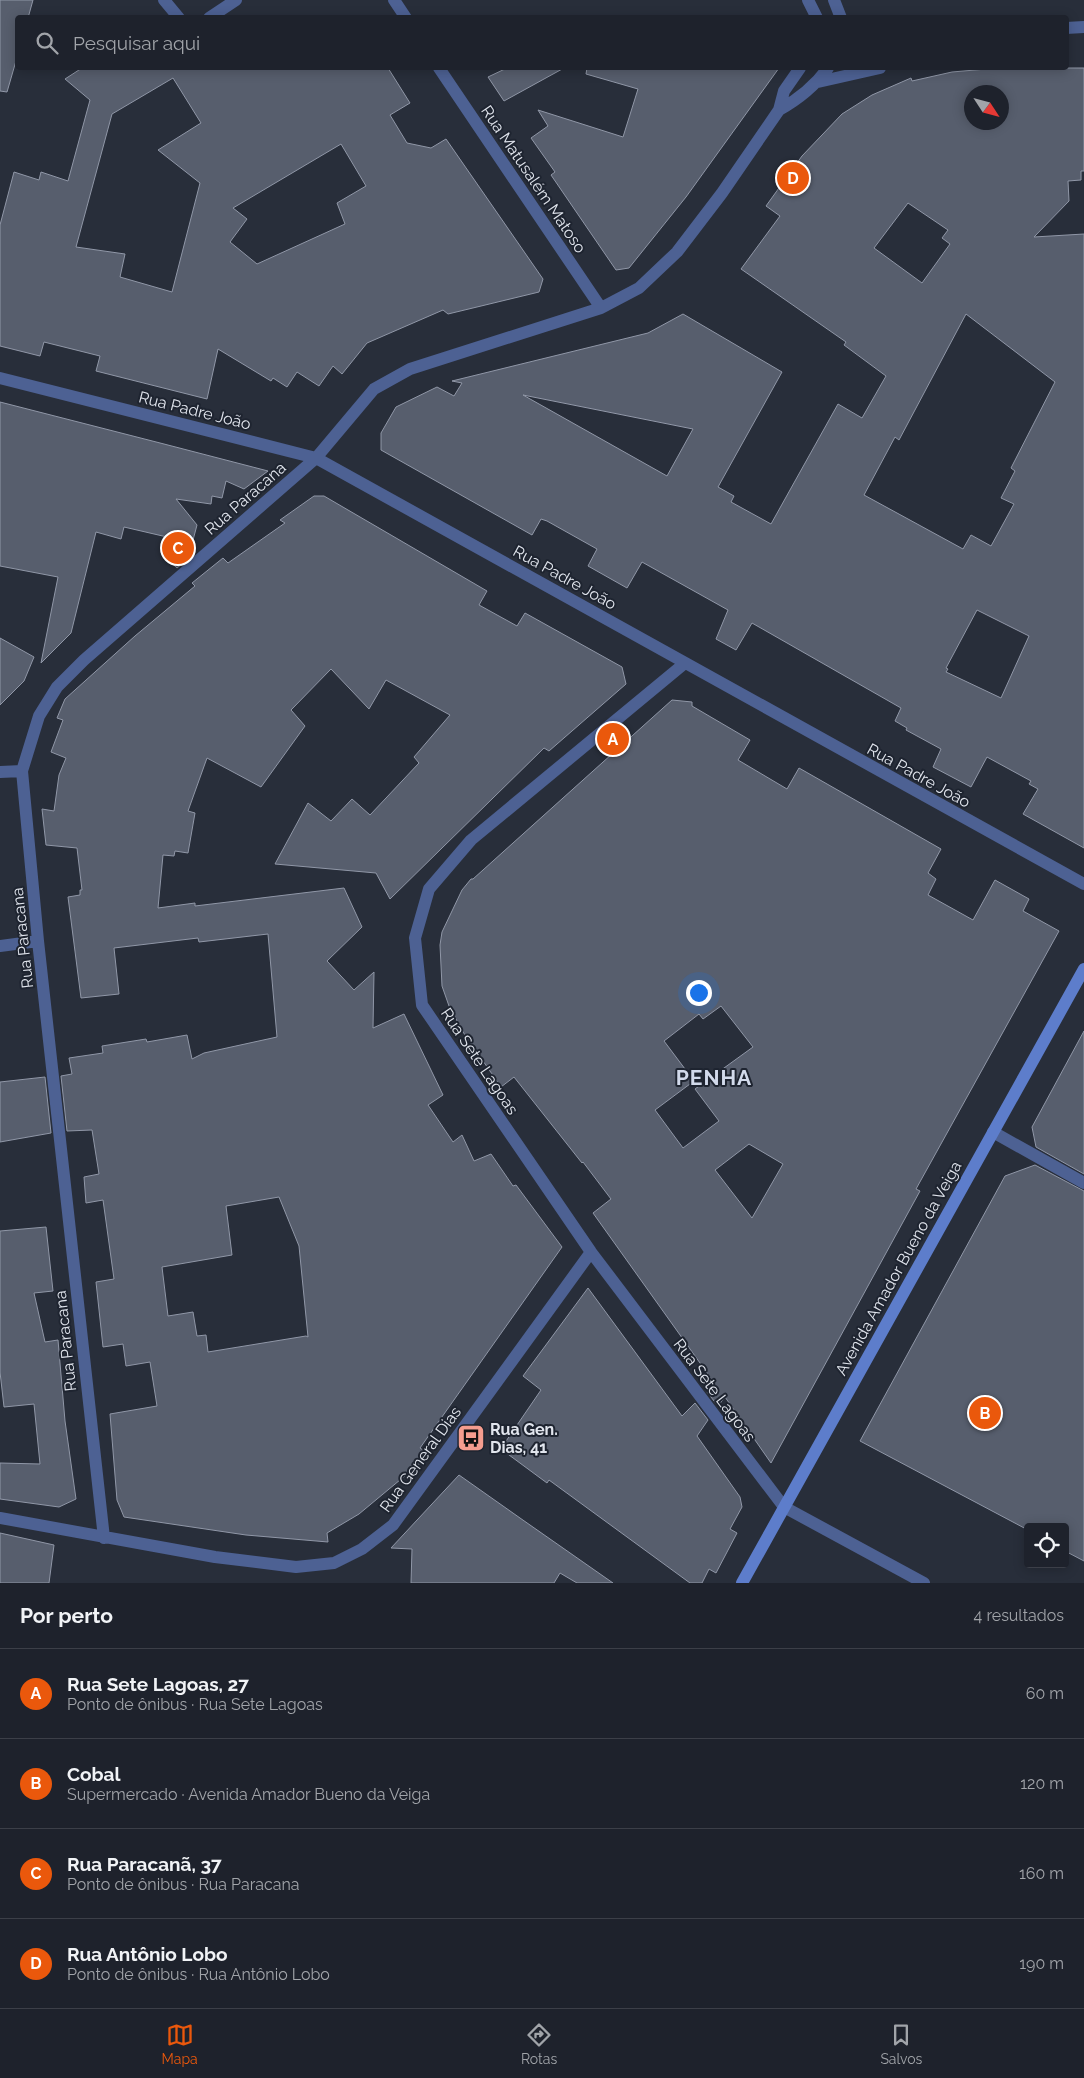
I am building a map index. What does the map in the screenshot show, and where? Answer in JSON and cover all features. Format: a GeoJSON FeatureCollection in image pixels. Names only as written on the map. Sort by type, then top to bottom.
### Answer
{"type":"FeatureCollection","features":[{"type":"Feature","properties":{"kind":"main road","name":"Avenida Amador Bueno da Veiga"},"geometry":{"type":"LineString","coordinates":[[742,1583],[1084,969]]}},
{"type":"Feature","properties":{"kind":"street"},"geometry":{"type":"LineString","coordinates":[[164,0],[176,15]]}},
{"type":"Feature","properties":{"kind":"street"},"geometry":{"type":"LineString","coordinates":[[214,15],[236,0]]}},
{"type":"Feature","properties":{"kind":"street"},"geometry":{"type":"LineString","coordinates":[[394,0],[404,15]]}},
{"type":"Feature","properties":{"kind":"street"},"geometry":{"type":"LineString","coordinates":[[808,0],[816,15]]}},
{"type":"Feature","properties":{"kind":"street"},"geometry":{"type":"LineString","coordinates":[[834,0],[840,15]]}},
{"type":"Feature","properties":{"kind":"street"},"geometry":{"type":"LineString","coordinates":[[1069,28],[1084,27]]}},
{"type":"Feature","properties":{"kind":"street","name":"Rua Matusalém Matoso"},"geometry":{"type":"LineString","coordinates":[[440,70],[602,308]]}},
{"type":"Feature","properties":{"kind":"street"},"geometry":{"type":"LineString","coordinates":[[779,110],[784,91],[799,70]]}},
{"type":"Feature","properties":{"kind":"street"},"geometry":{"type":"LineString","coordinates":[[779,110],[798,100],[818,82],[827,70]]}},
{"type":"Feature","properties":{"kind":"street"},"geometry":{"type":"LineString","coordinates":[[818,82],[871,70]]}},
{"type":"Feature","properties":{"kind":"street","name":"Rua Paracana"},"geometry":{"type":"LineString","coordinates":[[104,1538],[38,941],[22,771],[39,716],[57,687],[84,660],[316,458],[374,389],[410,369],[602,308],[639,288],[677,252],[722,193],[779,110]]}},
{"type":"Feature","properties":{"kind":"street","name":"Rua Padre João"},"geometry":{"type":"LineString","coordinates":[[0,378],[316,458],[1084,884]]}},
{"type":"Feature","properties":{"kind":"street","name":"Rua Sete Lagoas"},"geometry":{"type":"LineString","coordinates":[[685,662],[471,840],[429,889],[415,938],[422,1005],[591,1252],[784,1507]]}},
{"type":"Feature","properties":{"kind":"street"},"geometry":{"type":"LineString","coordinates":[[0,772],[22,771]]}},
{"type":"Feature","properties":{"kind":"street"},"geometry":{"type":"LineString","coordinates":[[0,946],[38,941]]}},
{"type":"Feature","properties":{"kind":"street"},"geometry":{"type":"LineString","coordinates":[[993,1132],[1084,1184]]}},
{"type":"Feature","properties":{"kind":"street","name":"Rua General Dias"},"geometry":{"type":"LineString","coordinates":[[0,1518],[214,1557],[296,1567],[334,1562],[362,1549],[393,1526],[591,1252]]}},
{"type":"Feature","properties":{"kind":"street"},"geometry":{"type":"LineString","coordinates":[[784,1507],[924,1583]]}},
{"type":"Feature","properties":{"kind":"building"},"geometry":{"type":"Polygon","coordinates":[[[0,0],[33,0],[29,15],[15,15],[15,64],[7,92],[0,91],[0,0]]]}},
{"type":"Feature","properties":{"kind":"building"},"geometry":{"type":"Polygon","coordinates":[[[1069,68],[1084,68],[1084,171],[1081,171],[1081,180],[1068,181],[1069,201],[1034,237],[1084,234],[1084,848],[1023,814],[1038,789],[1029,784],[1031,781],[987,757],[971,787],[933,767],[941,749],[906,730],[907,728],[895,721],[901,708],[752,623],[736,650],[716,639],[728,610],[642,562],[627,588],[588,566],[597,549],[541,519],[532,535],[381,450],[381,433],[396,407],[437,387],[454,396],[462,383],[452,381],[648,333],[683,314],[782,372],[718,487],[734,496],[731,502],[771,524],[838,404],[862,418],[886,376],[844,345],[846,342],[741,269],[780,216],[766,206],[802,156],[842,114],[872,95],[911,78],[912,81],[952,72],[975,70],[1069,70],[1069,68]],[[908,203],[874,248],[922,283],[950,244],[942,238],[948,230],[908,203]],[[966,314],[899,440],[895,437],[864,495],[963,549],[971,535],[991,546],[1014,504],[1001,498],[1015,471],[1011,468],[1055,382],[966,314]],[[523,395],[667,476],[693,429],[523,395]],[[977,610],[946,668],[948,669],[946,672],[1001,698],[1029,636],[977,610]]]}},
{"type":"Feature","properties":{"kind":"building"},"geometry":{"type":"Polygon","coordinates":[[[79,70],[389,70],[410,103],[390,115],[407,143],[431,148],[446,139],[543,279],[539,292],[448,314],[443,310],[367,343],[342,374],[333,366],[319,386],[297,372],[287,387],[273,378],[271,381],[218,349],[207,399],[96,371],[100,356],[44,342],[40,356],[0,346],[0,225],[14,172],[39,180],[41,172],[68,181],[90,100],[65,79],[79,70]],[[173,78],[112,114],[76,247],[125,254],[120,277],[172,292],[200,183],[158,150],[201,123],[173,78]],[[341,144],[233,208],[247,219],[230,242],[257,264],[345,224],[337,203],[366,186],[341,144]]]}},
{"type":"Feature","properties":{"kind":"building"},"geometry":{"type":"Polygon","coordinates":[[[503,70],[560,70],[504,101],[488,77],[503,70]]]}},
{"type":"Feature","properties":{"kind":"building"},"geometry":{"type":"Polygon","coordinates":[[[587,70],[778,70],[686,197],[629,268],[616,270],[551,175],[555,172],[531,138],[548,126],[538,110],[623,137],[638,89],[586,74],[587,70]]]}},
{"type":"Feature","properties":{"kind":"building"},"geometry":{"type":"Polygon","coordinates":[[[0,402],[268,471],[244,489],[226,481],[222,498],[212,496],[211,504],[176,499],[197,525],[188,559],[177,568],[163,555],[167,537],[124,527],[121,539],[96,532],[71,633],[41,663],[58,577],[0,566],[0,402]]]}},
{"type":"Feature","properties":{"kind":"building"},"geometry":{"type":"Polygon","coordinates":[[[314,496],[324,496],[487,591],[479,605],[517,626],[525,613],[622,667],[626,684],[549,751],[544,748],[390,899],[376,873],[275,864],[308,803],[331,821],[352,799],[370,815],[419,763],[414,757],[450,715],[386,680],[369,709],[331,669],[291,710],[305,726],[261,787],[207,758],[188,811],[195,813],[188,853],[175,851],[174,856],[163,855],[158,908],[195,903],[195,906],[344,888],[362,927],[327,961],[354,990],[374,972],[373,1028],[404,1014],[443,1095],[428,1105],[453,1142],[462,1135],[474,1161],[491,1154],[513,1186],[516,1185],[562,1247],[420,1448],[430,1455],[359,1514],[327,1533],[328,1542],[246,1535],[124,1517],[117,1500],[110,1414],[157,1406],[150,1362],[126,1366],[123,1344],[103,1347],[96,1282],[114,1279],[103,1200],[86,1203],[84,1177],[99,1174],[92,1130],[67,1131],[61,1076],[72,1074],[69,1058],[103,1053],[102,1046],[146,1039],[147,1042],[187,1035],[192,1059],[204,1053],[277,1037],[268,934],[199,942],[198,938],[114,948],[119,994],[81,998],[68,897],[80,895],[80,890],[82,890],[77,848],[46,845],[42,809],[54,811],[59,775],[66,758],[51,752],[63,720],[57,718],[65,699],[135,636],[195,586],[192,583],[223,558],[228,563],[285,523],[280,520],[314,496]],[[279,1197],[226,1206],[232,1255],[162,1267],[168,1316],[193,1312],[197,1336],[206,1335],[208,1352],[308,1337],[299,1246],[279,1197]]]}},
{"type":"Feature","properties":{"kind":"building"},"geometry":{"type":"Polygon","coordinates":[[[0,638],[34,657],[24,681],[0,705],[0,638]]]}},
{"type":"Feature","properties":{"kind":"building"},"geometry":{"type":"Polygon","coordinates":[[[672,700],[692,702],[692,706],[750,740],[738,760],[787,789],[799,768],[941,849],[928,873],[936,879],[928,895],[973,920],[995,880],[1029,899],[1023,911],[1059,931],[916,1189],[920,1191],[771,1463],[725,1397],[718,1406],[707,1392],[715,1384],[593,1213],[611,1199],[514,1077],[501,1087],[463,1032],[449,1006],[442,986],[440,945],[442,932],[462,890],[672,700]],[[721,1006],[703,1019],[699,1014],[664,1041],[694,1081],[655,1110],[683,1148],[719,1121],[695,1089],[753,1047],[721,1006]],[[749,1144],[715,1170],[752,1218],[783,1164],[749,1144]]]}},
{"type":"Feature","properties":{"kind":"building"},"geometry":{"type":"Polygon","coordinates":[[[1084,1031],[1084,1174],[1036,1147],[1032,1127],[1084,1031]]]}},
{"type":"Feature","properties":{"kind":"building"},"geometry":{"type":"Polygon","coordinates":[[[45,1077],[51,1133],[0,1142],[0,1082],[45,1077]]]}},
{"type":"Feature","properties":{"kind":"building"},"geometry":{"type":"Polygon","coordinates":[[[1035,1165],[1084,1191],[1084,1561],[1069,1553],[1069,1523],[1024,1523],[1024,1528],[860,1441],[1005,1176],[1035,1165]]]}},
{"type":"Feature","properties":{"kind":"building"},"geometry":{"type":"Polygon","coordinates":[[[46,1227],[53,1291],[34,1293],[45,1342],[58,1340],[65,1421],[76,1499],[59,1507],[0,1499],[0,1463],[40,1464],[34,1404],[4,1407],[0,1372],[0,1231],[46,1227]]]}},
{"type":"Feature","properties":{"kind":"building"},"geometry":{"type":"Polygon","coordinates":[[[588,1288],[682,1416],[695,1403],[708,1420],[697,1436],[740,1497],[742,1507],[730,1529],[737,1533],[716,1573],[709,1569],[702,1583],[690,1583],[549,1480],[547,1483],[505,1452],[507,1450],[502,1447],[541,1390],[523,1376],[588,1288]]]}},
{"type":"Feature","properties":{"kind":"building"},"geometry":{"type":"Polygon","coordinates":[[[459,1475],[613,1583],[577,1583],[560,1573],[554,1583],[411,1583],[412,1549],[391,1548],[459,1475]]]}},
{"type":"Feature","properties":{"kind":"building"},"geometry":{"type":"Polygon","coordinates":[[[0,1533],[54,1545],[49,1583],[0,1583],[0,1533]]]}},
{"type":"Feature","properties":{"kind":"place","name":"Rua Antônio Lobo"},"geometry":{"type":"Point","coordinates":[793,178]}},
{"type":"Feature","properties":{"kind":"place","name":"Rua Paracanã, 37"},"geometry":{"type":"Point","coordinates":[178,548]}},
{"type":"Feature","properties":{"kind":"place","name":"Rua Sete Lagoas, 27"},"geometry":{"type":"Point","coordinates":[613,739]}},
{"type":"Feature","properties":{"kind":"place","name":"Cobal"},"geometry":{"type":"Point","coordinates":[985,1413]}},
{"type":"Feature","properties":{"kind":"place","name":"Rua Gen. Dias, 41"},"geometry":{"type":"Point","coordinates":[471,1438]}},
{"type":"Feature","properties":{"kind":"district","name":"PENHA"},"geometry":{"type":"Point","coordinates":[714,1078]}}]}
